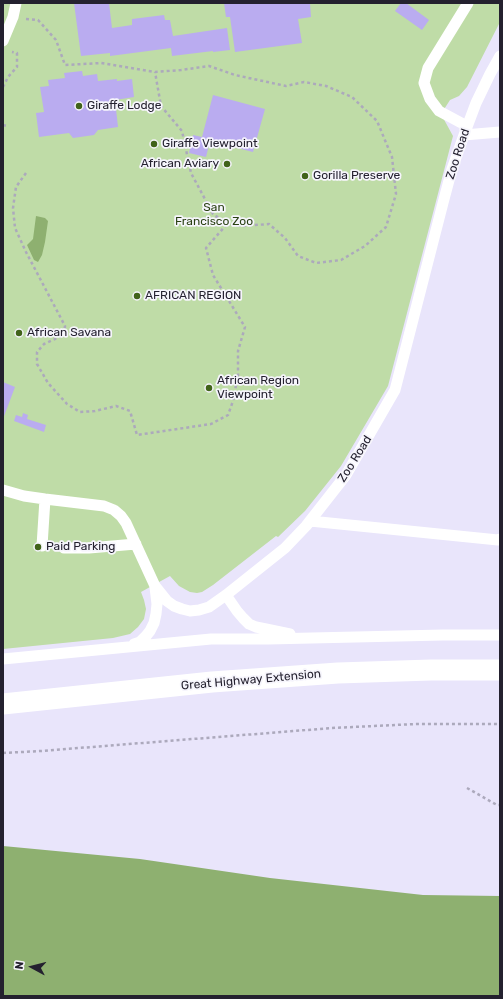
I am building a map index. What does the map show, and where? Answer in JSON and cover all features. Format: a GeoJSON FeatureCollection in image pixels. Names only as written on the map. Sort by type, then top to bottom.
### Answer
{"type":"FeatureCollection","features":[{"type":"Feature","properties":{"kind":"street","name":"Great Highway Extension"},"geometry":{"type":"LineString","coordinates":[[3,704],[212,682],[338,673],[431,670],[500,670]]}},
{"type":"Feature","properties":{"kind":"lane"},"geometry":{"type":"LineString","coordinates":[[3,41],[14,17],[16,3]]}},
{"type":"Feature","properties":{"kind":"lane"},"geometry":{"type":"LineString","coordinates":[[468,3],[428,68],[424,84],[430,99],[439,111],[465,131],[500,132]]}},
{"type":"Feature","properties":{"kind":"lane","name":"Zoo Road"},"geometry":{"type":"LineString","coordinates":[[3,490],[24,496],[104,506],[114,510],[126,523],[155,586],[167,601],[174,606],[190,611],[209,607],[284,548],[310,521],[346,475],[395,390],[452,169],[476,103],[495,75],[500,56]]}},
{"type":"Feature","properties":{"kind":"lane"},"geometry":{"type":"LineString","coordinates":[[42,546],[45,499]]}},
{"type":"Feature","properties":{"kind":"lane"},"geometry":{"type":"LineString","coordinates":[[310,521],[500,539]]}},
{"type":"Feature","properties":{"kind":"lane"},"geometry":{"type":"LineString","coordinates":[[64,548],[89,548],[136,544]]}},
{"type":"Feature","properties":{"kind":"lane"},"geometry":{"type":"LineString","coordinates":[[124,647],[140,642],[150,631],[156,614],[157,596],[155,586]]}},
{"type":"Feature","properties":{"kind":"lane"},"geometry":{"type":"LineString","coordinates":[[226,595],[237,611],[249,624],[256,627],[312,638]]}},
{"type":"Feature","properties":{"kind":"lane"},"geometry":{"type":"LineString","coordinates":[[3,659],[230,638],[268,639],[500,635]]}},
{"type":"Feature","properties":{"kind":"path"},"geometry":{"type":"LineString","coordinates":[[14,17],[38,20],[56,40],[65,65],[101,63],[155,72],[209,66],[236,75],[286,86],[304,82],[326,86],[352,97],[377,121],[392,157],[396,194],[386,227],[366,246],[341,260],[316,263],[298,256],[285,238],[269,224],[243,226],[227,224],[213,214],[190,173],[182,131],[161,106],[155,72]]}},
{"type":"Feature","properties":{"kind":"path"},"geometry":{"type":"LineString","coordinates":[[3,87],[8,77],[18,67],[16,53],[10,52]]}},
{"type":"Feature","properties":{"kind":"path"},"geometry":{"type":"LineString","coordinates":[[3,125],[8,126]]}},
{"type":"Feature","properties":{"kind":"path"},"geometry":{"type":"LineString","coordinates":[[26,173],[16,187],[13,208],[15,228],[36,272],[65,326],[64,335],[44,344],[37,352],[37,364],[48,383],[66,404],[80,412],[95,411],[116,406],[130,411],[137,435],[211,424],[228,415],[233,401],[238,375],[238,351],[244,327],[213,275],[206,248],[227,224]]}},
{"type":"Feature","properties":{"kind":"path"},"geometry":{"type":"LineString","coordinates":[[3,753],[367,726],[416,724],[500,724]]}},
{"type":"Feature","properties":{"kind":"path"},"geometry":{"type":"LineString","coordinates":[[467,788],[497,805],[500,805]]}},
{"type":"Feature","properties":{"kind":"green space","name":"San Francisco Zoo"},"geometry":{"type":"Polygon","coordinates":[[[3,3],[500,3],[500,22],[467,87],[459,96],[450,100],[441,114],[453,136],[388,386],[341,466],[305,511],[278,537],[276,536],[202,592],[190,592],[179,586],[170,576],[141,592],[146,609],[144,619],[130,634],[113,638],[3,649],[3,3]]]}},
{"type":"Feature","properties":{"kind":"shaded area"},"geometry":{"type":"Polygon","coordinates":[[[36,216],[45,218],[48,221],[42,255],[38,262],[34,260],[27,245],[33,239],[36,216]]]}},
{"type":"Feature","properties":{"kind":"shaded area"},"geometry":{"type":"Polygon","coordinates":[[[3,846],[140,859],[270,878],[423,895],[500,896],[500,996],[3,996],[3,846]]]}},
{"type":"Feature","properties":{"kind":"building"},"geometry":{"type":"Polygon","coordinates":[[[74,3],[109,3],[112,28],[132,25],[132,19],[164,15],[165,20],[170,20],[173,36],[227,28],[230,50],[172,56],[171,48],[110,56],[110,53],[81,56],[74,3]]]}},
{"type":"Feature","properties":{"kind":"building"},"geometry":{"type":"Polygon","coordinates":[[[224,3],[310,3],[311,17],[298,19],[302,43],[235,52],[230,17],[226,17],[224,3]]]}},
{"type":"Feature","properties":{"kind":"building"},"geometry":{"type":"Polygon","coordinates":[[[401,3],[406,3],[429,20],[422,30],[395,11],[401,3]]]}},
{"type":"Feature","properties":{"kind":"building","name":"Giraffe Lodge"},"geometry":{"type":"Polygon","coordinates":[[[82,71],[83,76],[97,74],[98,81],[132,79],[134,97],[115,100],[118,127],[98,130],[94,135],[73,138],[69,133],[39,137],[36,113],[44,112],[40,87],[49,86],[48,80],[65,78],[64,73],[82,71]]]}},
{"type":"Feature","properties":{"kind":"building"},"geometry":{"type":"Polygon","coordinates":[[[213,95],[265,109],[253,152],[210,141],[206,157],[189,153],[193,135],[202,137],[213,95]]]}},
{"type":"Feature","properties":{"kind":"building"},"geometry":{"type":"Polygon","coordinates":[[[3,382],[15,387],[3,419],[3,382]]]}},
{"type":"Feature","properties":{"kind":"building"},"geometry":{"type":"Polygon","coordinates":[[[23,413],[28,415],[27,419],[46,425],[44,432],[14,421],[16,415],[22,417],[23,413]]]}},
{"type":"Feature","properties":{"kind":"place","name":"Giraffe Lodge"},"geometry":{"type":"Point","coordinates":[79,106]}},
{"type":"Feature","properties":{"kind":"place","name":"Giraffe Viewpoint"},"geometry":{"type":"Point","coordinates":[154,144]}},
{"type":"Feature","properties":{"kind":"place","name":"African Aviary"},"geometry":{"type":"Point","coordinates":[227,164]}},
{"type":"Feature","properties":{"kind":"place","name":"Gorilla Preserve"},"geometry":{"type":"Point","coordinates":[305,176]}},
{"type":"Feature","properties":{"kind":"place","name":"AFRICAN REGION"},"geometry":{"type":"Point","coordinates":[137,296]}},
{"type":"Feature","properties":{"kind":"place","name":"African Savana"},"geometry":{"type":"Point","coordinates":[19,333]}},
{"type":"Feature","properties":{"kind":"place","name":"African Region Viewpoint"},"geometry":{"type":"Point","coordinates":[209,388]}},
{"type":"Feature","properties":{"kind":"place","name":"Paid Parking"},"geometry":{"type":"Point","coordinates":[38,547]}}]}
